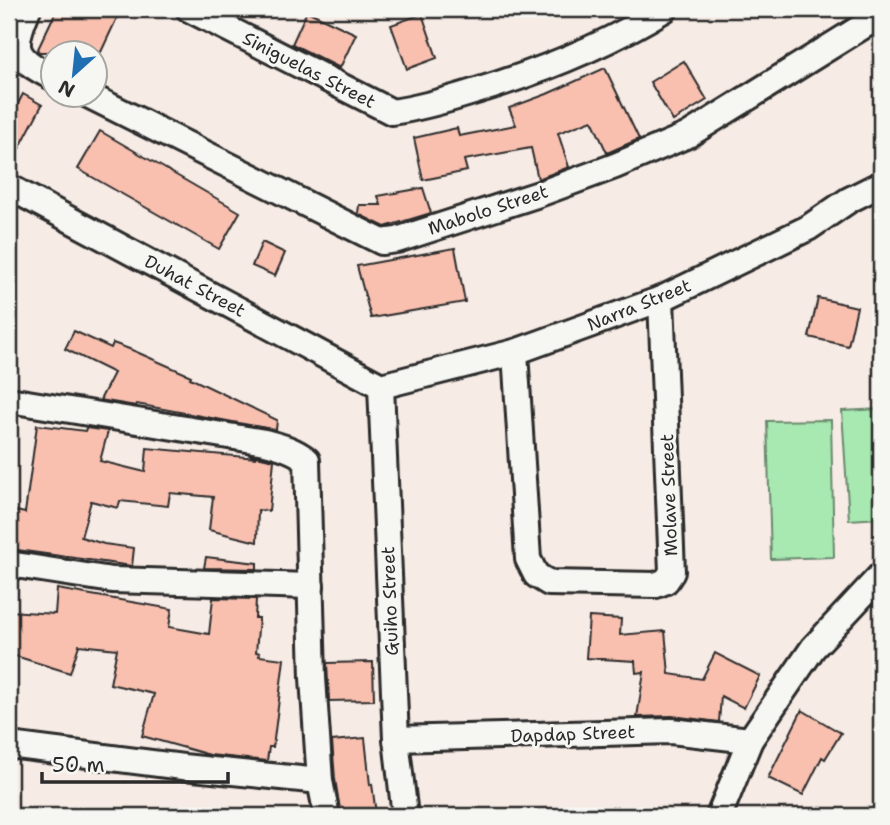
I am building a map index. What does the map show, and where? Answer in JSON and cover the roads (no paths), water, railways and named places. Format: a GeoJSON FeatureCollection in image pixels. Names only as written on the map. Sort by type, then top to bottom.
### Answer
{"type":"FeatureCollection","features":[{"type":"Feature","properties":{"kind":"street"},"geometry":{"type":"LineString","coordinates":[[28,9],[19,31],[17,48],[24,59],[38,68]]}},
{"type":"Feature","properties":{"kind":"street","name":"Siniguelas Street"},"geometry":{"type":"LineString","coordinates":[[189,9],[392,112],[416,108],[519,78],[632,29],[666,9]]}},
{"type":"Feature","properties":{"kind":"street","name":"Mabolo Street"},"geometry":{"type":"LineString","coordinates":[[108,105],[382,242],[397,240],[539,194],[688,135],[881,15]]}},
{"type":"Feature","properties":{"kind":"street","name":"Narra Street"},"geometry":{"type":"LineString","coordinates":[[381,386],[514,352],[661,299],[808,228],[849,200],[881,184]]}},
{"type":"Feature","properties":{"kind":"street","name":"Duhat Street"},"geometry":{"type":"LineString","coordinates":[[9,187],[381,386]]}},
{"type":"Feature","properties":{"kind":"street","name":"Molave Street"},"geometry":{"type":"LineString","coordinates":[[514,352],[528,559],[536,575],[549,583],[656,586],[666,581],[672,572],[661,299]]}},
{"type":"Feature","properties":{"kind":"street","name":"Guiho Street"},"geometry":{"type":"LineString","coordinates":[[381,386],[396,739],[405,816]]}},
{"type":"Feature","properties":{"kind":"street"},"geometry":{"type":"LineString","coordinates":[[9,400],[265,442],[300,454],[307,460],[313,678],[320,781],[327,816]]}},
{"type":"Feature","properties":{"kind":"street"},"geometry":{"type":"LineString","coordinates":[[9,565],[112,580],[311,586]]}},
{"type":"Feature","properties":{"kind":"street"},"geometry":{"type":"LineString","coordinates":[[719,816],[750,740],[813,648],[881,575]]}},
{"type":"Feature","properties":{"kind":"street","name":"Dapdap Street"},"geometry":{"type":"LineString","coordinates":[[396,739],[671,731],[750,740]]}},
{"type":"Feature","properties":{"kind":"street"},"geometry":{"type":"LineString","coordinates":[[9,745],[320,781]]}}]}
